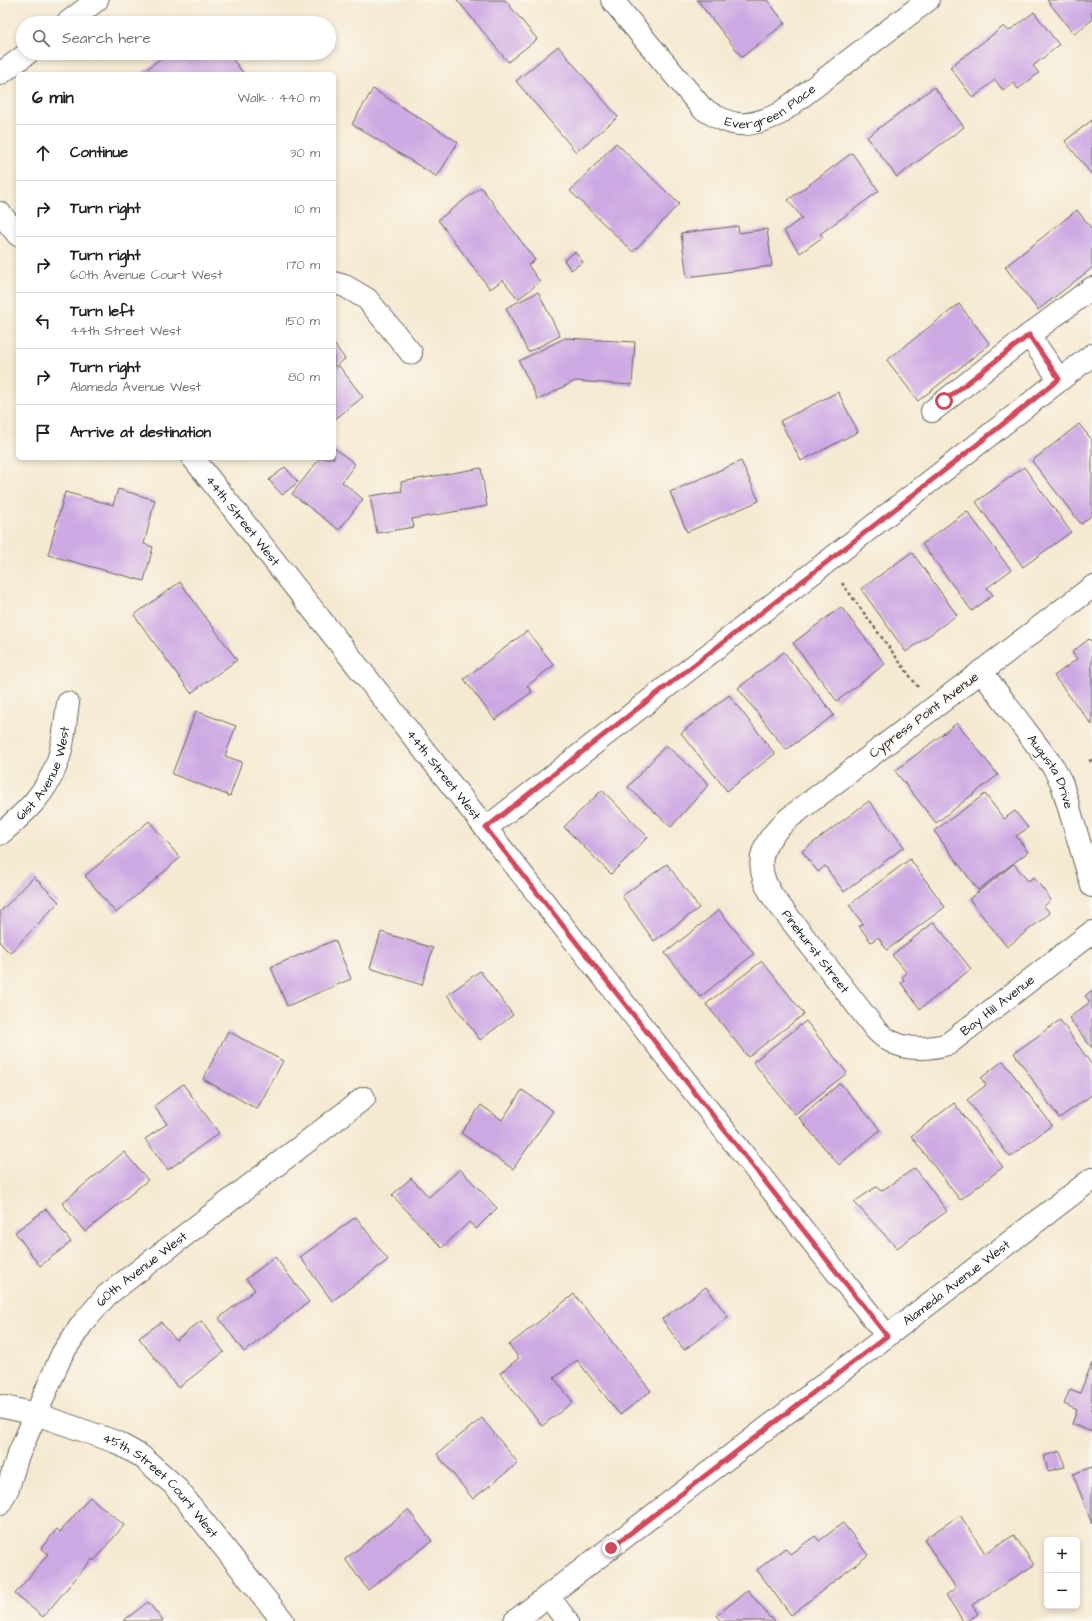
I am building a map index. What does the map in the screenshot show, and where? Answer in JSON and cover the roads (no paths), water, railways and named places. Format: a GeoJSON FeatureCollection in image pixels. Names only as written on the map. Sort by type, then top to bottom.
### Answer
{"type":"FeatureCollection","features":[{"type":"Feature","properties":{"kind":"street"},"geometry":{"type":"LineString","coordinates":[[76,16],[97,0]]}},
{"type":"Feature","properties":{"kind":"street","name":"Evergreen Place"},"geometry":{"type":"LineString","coordinates":[[612,0],[702,108],[720,120],[740,125],[761,123],[779,114],[928,0]]}},
{"type":"Feature","properties":{"kind":"street"},"geometry":{"type":"LineString","coordinates":[[0,74],[19,60]]}},
{"type":"Feature","properties":{"kind":"street"},"geometry":{"type":"LineString","coordinates":[[0,213],[16,233]]}},
{"type":"Feature","properties":{"kind":"street"},"geometry":{"type":"LineString","coordinates":[[336,284],[345,286],[367,299],[411,353]]}},
{"type":"Feature","properties":{"kind":"street"},"geometry":{"type":"LineString","coordinates":[[932,411],[1092,288]]}},
{"type":"Feature","properties":{"kind":"street"},"geometry":{"type":"LineString","coordinates":[[1029,335],[1059,379]]}},
{"type":"Feature","properties":{"kind":"street"},"geometry":{"type":"LineString","coordinates":[[486,828],[539,785],[827,563],[1059,379],[1092,355]]}},
{"type":"Feature","properties":{"kind":"street","name":"44th Street West"},"geometry":{"type":"LineString","coordinates":[[195,460],[887,1336]]}},
{"type":"Feature","properties":{"kind":"street","name":"Cypress Point Avenue"},"geometry":{"type":"LineString","coordinates":[[764,849],[770,838],[789,818],[1092,587]]}},
{"type":"Feature","properties":{"kind":"street","name":"Augusta Drive"},"geometry":{"type":"LineString","coordinates":[[981,671],[1062,784],[1092,886]]}},
{"type":"Feature","properties":{"kind":"street","name":"61st Avenue West"},"geometry":{"type":"LineString","coordinates":[[0,834],[26,812],[45,790],[58,763],[68,703]]}},
{"type":"Feature","properties":{"kind":"street","name":"Pinehurst Street"},"geometry":{"type":"LineString","coordinates":[[764,849],[761,863],[762,876],[766,886],[876,1030],[883,1038],[892,1042]]}},
{"type":"Feature","properties":{"kind":"street","name":"Bay Hill Avenue"},"geometry":{"type":"LineString","coordinates":[[892,1042],[906,1048],[920,1049],[948,1044],[1092,932]]}},
{"type":"Feature","properties":{"kind":"street","name":"60th Avenue West"},"geometry":{"type":"LineString","coordinates":[[0,1504],[8,1488],[18,1458],[62,1354],[82,1324],[107,1295],[364,1098]]}},
{"type":"Feature","properties":{"kind":"street","name":"Alameda Avenue West"},"geometry":{"type":"LineString","coordinates":[[515,1621],[1092,1179]]}},
{"type":"Feature","properties":{"kind":"street","name":"45th Street Court West"},"geometry":{"type":"LineString","coordinates":[[0,1406],[36,1414],[116,1442],[141,1456],[174,1485],[283,1621]]}},
{"type":"Feature","properties":{"kind":"street"},"geometry":{"type":"LineString","coordinates":[[548,1596],[567,1621]]}}]}
